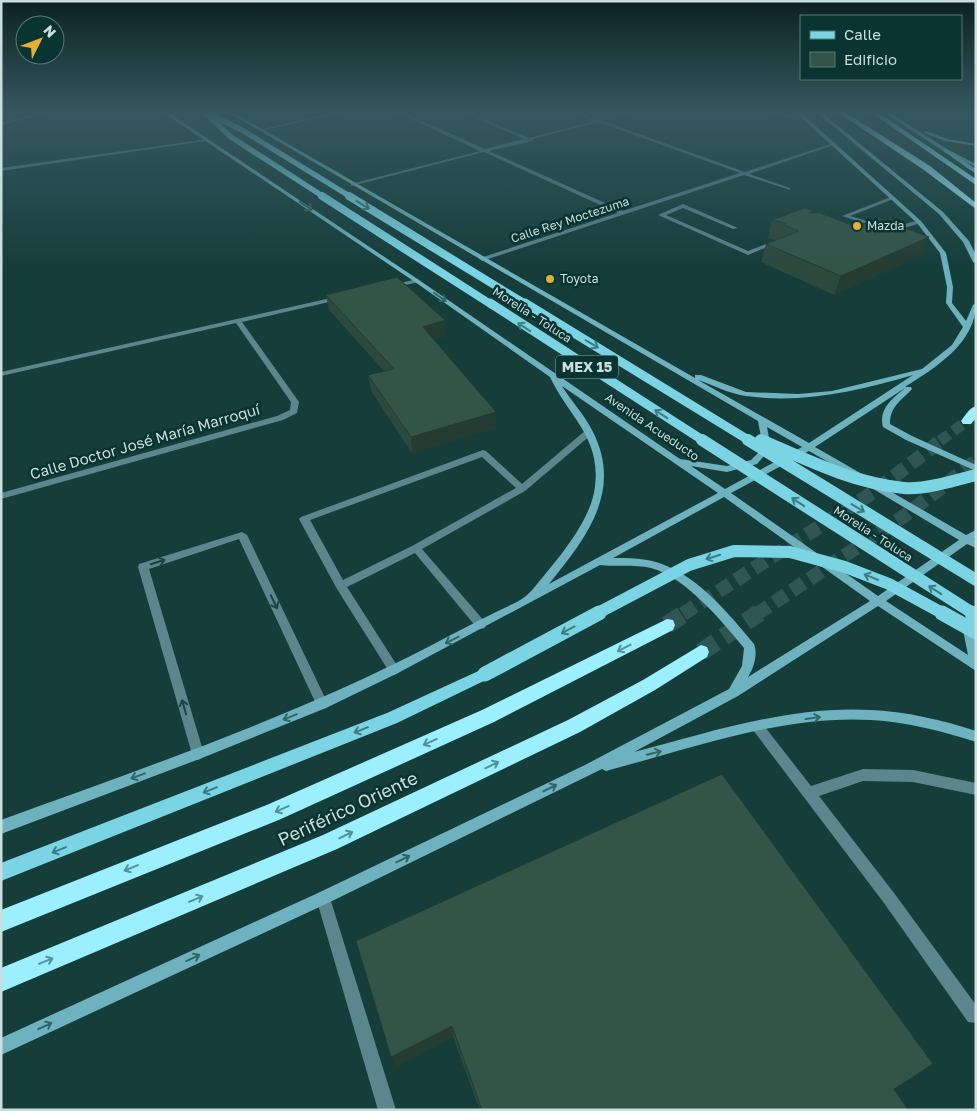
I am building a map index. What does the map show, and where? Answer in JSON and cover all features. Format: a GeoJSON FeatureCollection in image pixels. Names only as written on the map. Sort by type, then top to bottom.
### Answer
{"type":"FeatureCollection","features":[{"type":"Feature","properties":{"kind":"highway"},"geometry":{"type":"LineString","coordinates":[[919,163],[976,206]]}},
{"type":"Feature","properties":{"kind":"highway"},"geometry":{"type":"LineString","coordinates":[[947,163],[976,183]]}},
{"type":"Feature","properties":{"kind":"highway"},"geometry":{"type":"LineString","coordinates":[[966,421],[976,410]]}},
{"type":"Feature","properties":{"kind":"highway","name":"Periférico Oriente"},"geometry":{"type":"LineString","coordinates":[[1,922],[133,867],[274,812],[488,716],[667,625]]}},
{"type":"Feature","properties":{"kind":"highway","name":"Periférico Oriente"},"geometry":{"type":"LineString","coordinates":[[1,980],[330,842],[574,726],[649,685],[701,652]]}},
{"type":"Feature","properties":{"kind":"main road","name":"Morelia - Toluca"},"geometry":{"type":"LineString","coordinates":[[271,163],[976,616]]}},
{"type":"Feature","properties":{"kind":"main road","name":"Morelia - Toluca"},"geometry":{"type":"LineString","coordinates":[[296,163],[976,580]]}},
{"type":"Feature","properties":{"kind":"main road"},"geometry":{"type":"LineString","coordinates":[[963,163],[976,172]]}},
{"type":"Feature","properties":{"kind":"main road"},"geometry":{"type":"LineString","coordinates":[[623,363],[776,448],[839,474],[905,488],[951,482],[976,475]]}},
{"type":"Feature","properties":{"kind":"main road"},"geometry":{"type":"LineString","coordinates":[[1,872],[392,718],[485,674],[689,565],[734,551],[790,552],[845,567],[889,584],[976,632]]}},
{"type":"Feature","properties":{"kind":"street"},"geometry":{"type":"LineString","coordinates":[[1,170],[50,163]]}},
{"type":"Feature","properties":{"kind":"street","name":"Avenida Acueducto"},"geometry":{"type":"LineString","coordinates":[[240,163],[417,281],[878,601],[976,665]]}},
{"type":"Feature","properties":{"kind":"street"},"geometry":{"type":"LineString","coordinates":[[316,163],[810,447],[976,545]]}},
{"type":"Feature","properties":{"kind":"street"},"geometry":{"type":"LineString","coordinates":[[353,185],[439,163]]}},
{"type":"Feature","properties":{"kind":"street"},"geometry":{"type":"LineString","coordinates":[[511,163],[622,213]]}},
{"type":"Feature","properties":{"kind":"street"},"geometry":{"type":"LineString","coordinates":[[715,163],[788,188]]}},
{"type":"Feature","properties":{"kind":"street","name":"Calle Rey Moctezuma"},"geometry":{"type":"LineString","coordinates":[[482,259],[776,163]]}},
{"type":"Feature","properties":{"kind":"street"},"geometry":{"type":"LineString","coordinates":[[855,163],[919,222],[943,252],[950,287],[949,303],[967,327]]}},
{"type":"Feature","properties":{"kind":"street"},"geometry":{"type":"LineString","coordinates":[[880,163],[941,213],[966,242],[976,262]]}},
{"type":"Feature","properties":{"kind":"street"},"geometry":{"type":"LineString","coordinates":[[836,219],[893,198]]}},
{"type":"Feature","properties":{"kind":"street"},"geometry":{"type":"LineString","coordinates":[[735,228],[683,206],[661,215],[748,253],[777,242]]}},
{"type":"Feature","properties":{"kind":"street"},"geometry":{"type":"LineString","coordinates":[[845,216],[891,230],[919,222]]}},
{"type":"Feature","properties":{"kind":"street"},"geometry":{"type":"LineString","coordinates":[[379,289],[417,281]]}},
{"type":"Feature","properties":{"kind":"street"},"geometry":{"type":"LineString","coordinates":[[1,374],[351,295]]}},
{"type":"Feature","properties":{"kind":"street"},"geometry":{"type":"LineString","coordinates":[[976,305],[967,327],[955,346],[893,401],[885,413],[886,424],[918,443],[976,468]]}},
{"type":"Feature","properties":{"kind":"street","name":"Calle Doctor José María Marroquí"},"geometry":{"type":"LineString","coordinates":[[1,496],[280,418],[294,411],[295,402],[238,320]]}},
{"type":"Feature","properties":{"kind":"street"},"geometry":{"type":"LineString","coordinates":[[625,341],[698,378],[745,394],[798,396],[832,393],[868,386],[928,369]]}},
{"type":"Feature","properties":{"kind":"street"},"geometry":{"type":"LineString","coordinates":[[1,827],[198,754],[322,704],[394,670],[726,494],[810,447],[928,369]]}},
{"type":"Feature","properties":{"kind":"street"},"geometry":{"type":"LineString","coordinates":[[526,601],[551,574],[592,513],[600,491],[599,463],[589,432],[572,404],[558,386],[554,376]]}},
{"type":"Feature","properties":{"kind":"street"},"geometry":{"type":"LineString","coordinates":[[678,461],[727,469],[754,462],[767,448],[762,420]]}},
{"type":"Feature","properties":{"kind":"street"},"geometry":{"type":"LineString","coordinates":[[341,586],[416,548],[522,489],[589,432]]}},
{"type":"Feature","properties":{"kind":"street"},"geometry":{"type":"LineString","coordinates":[[394,670],[341,586],[304,519],[483,452],[522,489]]}},
{"type":"Feature","properties":{"kind":"street"},"geometry":{"type":"LineString","coordinates":[[1,1046],[323,898],[590,769],[734,692],[878,601],[976,533]]}},
{"type":"Feature","properties":{"kind":"street"},"geometry":{"type":"LineString","coordinates":[[198,754],[143,567],[242,534],[322,704]]}},
{"type":"Feature","properties":{"kind":"street"},"geometry":{"type":"LineString","coordinates":[[416,548],[481,625]]}},
{"type":"Feature","properties":{"kind":"street"},"geometry":{"type":"LineString","coordinates":[[598,562],[630,562],[659,567],[688,585],[724,616],[750,647],[748,667],[734,692]]}},
{"type":"Feature","properties":{"kind":"street"},"geometry":{"type":"LineString","coordinates":[[976,612],[966,619],[976,665]]}},
{"type":"Feature","properties":{"kind":"street"},"geometry":{"type":"LineString","coordinates":[[590,769],[757,726],[837,715],[895,716],[976,737]]}},
{"type":"Feature","properties":{"kind":"street"},"geometry":{"type":"LineString","coordinates":[[757,726],[889,898],[974,1016],[976,1015]]}},
{"type":"Feature","properties":{"kind":"street"},"geometry":{"type":"LineString","coordinates":[[810,793],[863,775],[913,776],[976,789]]}},
{"type":"Feature","properties":{"kind":"street"},"geometry":{"type":"LineString","coordinates":[[323,898],[387,1110]]}},
{"type":"Feature","properties":{"kind":"building"},"geometry":{"type":"Polygon","coordinates":[[[805,208],[811,210],[811,213],[820,213],[856,227],[878,218],[929,237],[841,276],[766,244],[799,231],[786,226],[785,223],[772,220],[805,208]]]}},
{"type":"Feature","properties":{"kind":"building"},"geometry":{"type":"Polygon","coordinates":[[[397,277],[445,320],[423,327],[496,412],[411,437],[368,375],[394,369],[326,295],[397,277]]]}},
{"type":"Feature","properties":{"kind":"building"},"geometry":{"type":"Polygon","coordinates":[[[722,774],[933,1064],[894,1089],[908,1110],[482,1110],[452,1026],[391,1057],[356,941],[722,774]]]}},
{"type":"Feature","properties":{"kind":"tunnel"},"geometry":{"type":"LineString","coordinates":[[940,441],[967,421]]}},
{"type":"Feature","properties":{"kind":"tunnel"},"geometry":{"type":"LineString","coordinates":[[683,614],[872,493],[942,440]]}},
{"type":"Feature","properties":{"kind":"tunnel"},"geometry":{"type":"LineString","coordinates":[[757,614],[907,514],[976,461]]}},
{"type":"Feature","properties":{"kind":"tunnel"},"geometry":{"type":"LineString","coordinates":[[667,625],[685,613]]}},
{"type":"Feature","properties":{"kind":"tunnel"},"geometry":{"type":"LineString","coordinates":[[701,652],[759,613]]}},
{"type":"Feature","properties":{"kind":"place","name":"Mazda"},"geometry":{"type":"Point","coordinates":[857,226]}},
{"type":"Feature","properties":{"kind":"place","name":"Toyota"},"geometry":{"type":"Point","coordinates":[550,279]}}]}
